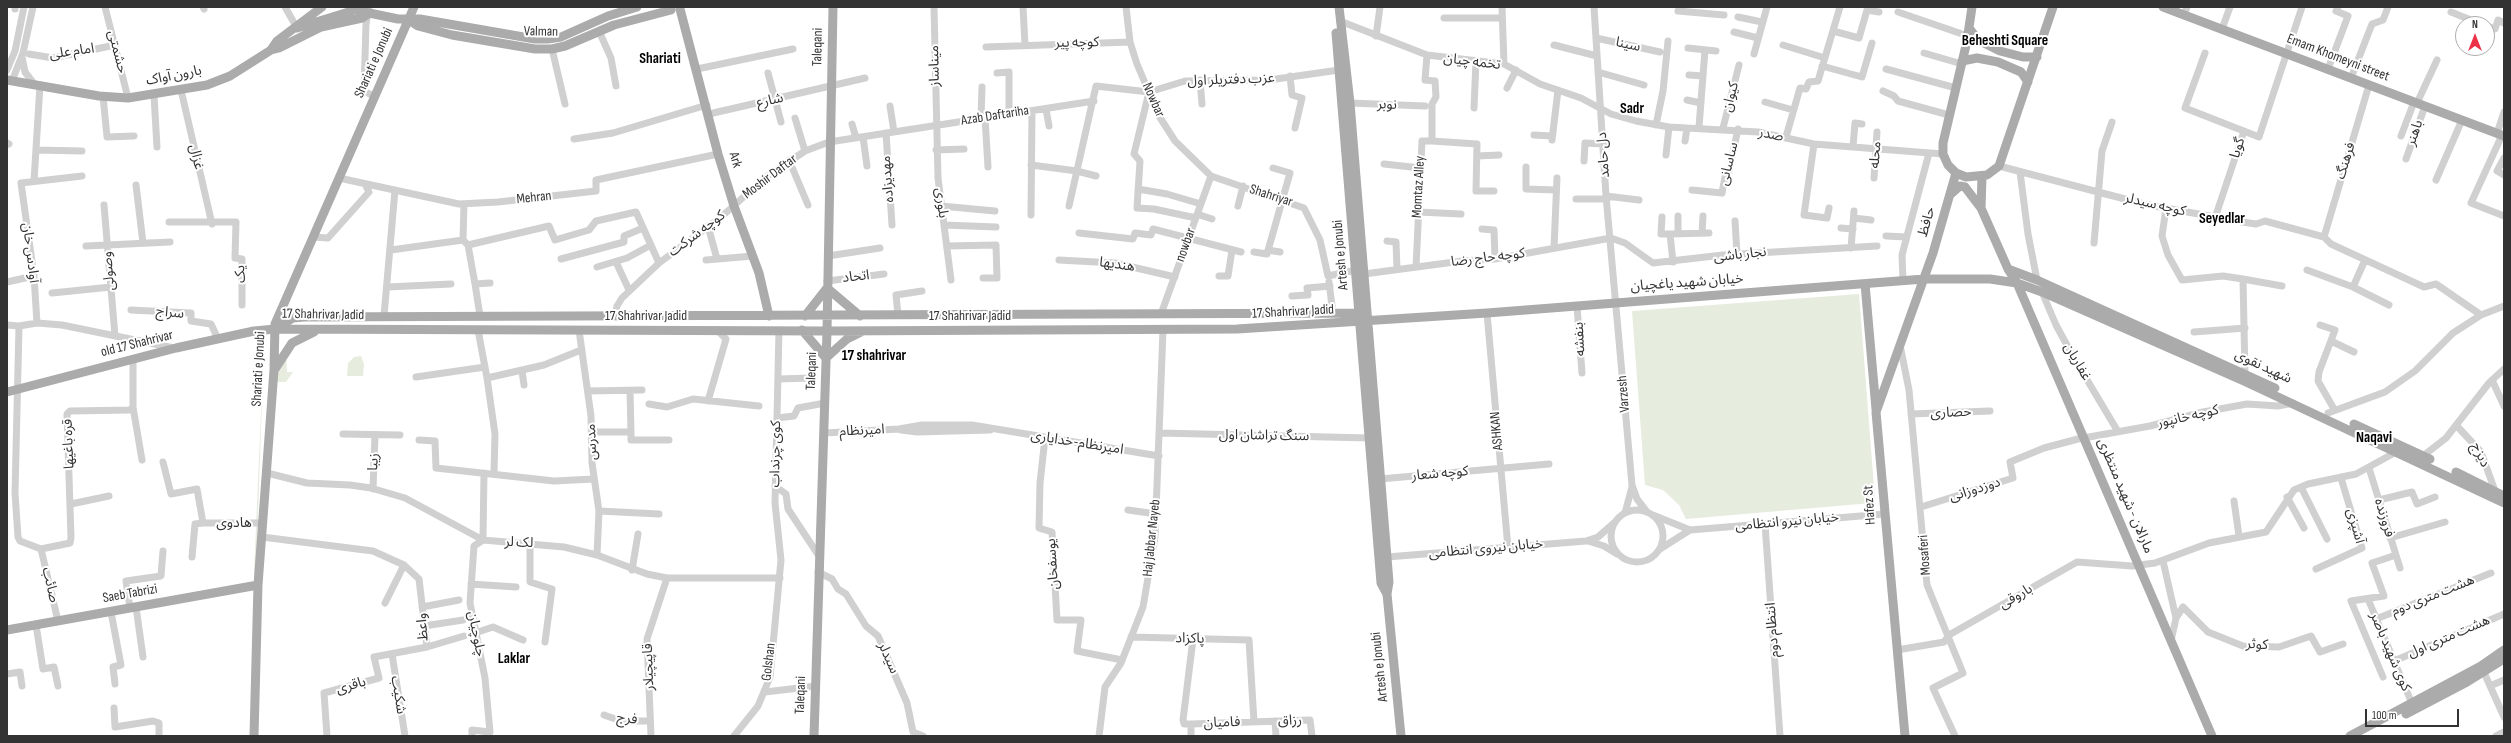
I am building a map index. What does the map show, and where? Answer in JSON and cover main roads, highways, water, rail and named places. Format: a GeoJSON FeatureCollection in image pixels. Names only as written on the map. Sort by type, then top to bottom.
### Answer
{"type":"FeatureCollection","features":[{"type":"Feature","properties":{"kind":"main road","name":"بارون آواک"},"geometry":{"type":"LineString","coordinates":[[10,80],[103,96],[128,98],[154,95],[207,85],[230,76],[271,50],[277,41],[297,28],[322,7]]}},
{"type":"Feature","properties":{"kind":"main road","name":"Shariati e Jonubi"},"geometry":{"type":"LineString","coordinates":[[254,736],[258,585],[274,370],[275,329],[414,7]]}},
{"type":"Feature","properties":{"kind":"main road"},"geometry":{"type":"LineString","coordinates":[[297,28],[348,11],[368,10],[409,20],[455,24],[535,39],[548,39],[561,37],[608,16],[637,7]]}},
{"type":"Feature","properties":{"kind":"main road","name":"Taleqani"},"geometry":{"type":"LineString","coordinates":[[814,736],[818,572],[828,316],[829,142],[833,7]]}},
{"type":"Feature","properties":{"kind":"main road","name":"Artesh e Jonubi"},"geometry":{"type":"LineString","coordinates":[[1334,7],[1380,479],[1389,582],[1387,594],[1401,736]]}},
{"type":"Feature","properties":{"kind":"main road","name":"Artesh e Jonubi"},"geometry":{"type":"LineString","coordinates":[[1339,7],[1350,103],[1360,272]]}},
{"type":"Feature","properties":{"kind":"main road"},"geometry":{"type":"LineString","coordinates":[[1972,7],[1962,62],[1949,115],[1943,154],[1948,165],[1956,173],[1966,177],[1982,177],[1999,166],[2053,7]]}},
{"type":"Feature","properties":{"kind":"main road","name":"Emam Khomeyni street"},"geometry":{"type":"LineString","coordinates":[[2163,7],[2186,11],[2222,29],[2501,135]]}},
{"type":"Feature","properties":{"kind":"main road","name":"Valman"},"geometry":{"type":"LineString","coordinates":[[409,20],[418,26],[452,35],[535,49],[552,49],[565,46],[600,31],[647,15],[678,8]]}},
{"type":"Feature","properties":{"kind":"main road","name":"Ark"},"geometry":{"type":"LineString","coordinates":[[678,8],[707,105],[718,154],[734,206],[753,256],[769,316]]}},
{"type":"Feature","properties":{"kind":"main road"},"geometry":{"type":"LineString","coordinates":[[271,50],[279,48],[320,27],[362,18],[368,10]]}},
{"type":"Feature","properties":{"kind":"main road"},"geometry":{"type":"LineString","coordinates":[[452,35],[455,24]]}},
{"type":"Feature","properties":{"kind":"main road"},"geometry":{"type":"LineString","coordinates":[[1968,32],[1978,40],[2000,51],[2023,57],[2037,57]]}},
{"type":"Feature","properties":{"kind":"main road"},"geometry":{"type":"LineString","coordinates":[[1962,62],[1977,58],[1998,62],[2021,72],[2028,82]]}},
{"type":"Feature","properties":{"kind":"main road","name":"حافظ"},"geometry":{"type":"LineString","coordinates":[[1924,279],[1956,173]]}},
{"type":"Feature","properties":{"kind":"main road"},"geometry":{"type":"LineString","coordinates":[[1981,208],[1982,177]]}},
{"type":"Feature","properties":{"kind":"main road"},"geometry":{"type":"LineString","coordinates":[[1950,196],[1960,186],[1965,187],[1981,208]]}},
{"type":"Feature","properties":{"kind":"main road","name":"مارالان - شهید منتظری"},"geometry":{"type":"LineString","coordinates":[[1981,208],[2081,438],[2139,565],[2211,736]]}},
{"type":"Feature","properties":{"kind":"main road","name":"شهید نقوی"},"geometry":{"type":"LineString","coordinates":[[2008,269],[2038,280],[2245,374],[2331,411],[2504,496]]}},
{"type":"Feature","properties":{"kind":"main road","name":"خیابان شهید یاغچیان"},"geometry":{"type":"LineString","coordinates":[[1364,318],[1487,313],[1924,279],[1990,279],[2013,282]]}},
{"type":"Feature","properties":{"kind":"main road","name":"Hafez St"},"geometry":{"type":"LineString","coordinates":[[1905,736],[1876,412],[1924,279]]}},
{"type":"Feature","properties":{"kind":"main road","name":"شهید نقوی"},"geometry":{"type":"LineString","coordinates":[[2013,282],[2042,292],[2293,403],[2504,502]]}},
{"type":"Feature","properties":{"kind":"main road"},"geometry":{"type":"LineString","coordinates":[[805,316],[827,284],[860,316]]}},
{"type":"Feature","properties":{"kind":"main road"},"geometry":{"type":"LineString","coordinates":[[1865,284],[1876,412]]}},
{"type":"Feature","properties":{"kind":"main road"},"geometry":{"type":"LineString","coordinates":[[1237,329],[1241,324],[1238,314]]}},
{"type":"Feature","properties":{"kind":"main road","name":"17 Shahrivar Jadid"},"geometry":{"type":"LineString","coordinates":[[275,329],[299,317],[384,316],[1238,314],[1364,318]]}},
{"type":"Feature","properties":{"kind":"main road","name":"Artesh e Jonubi"},"geometry":{"type":"LineString","coordinates":[[1364,318],[1369,438],[1381,583],[1387,594]]}},
{"type":"Feature","properties":{"kind":"main road","name":"17 Shahrivar Jadid"},"geometry":{"type":"LineString","coordinates":[[275,329],[827,331],[1163,330],[1237,329],[1364,318]]}},
{"type":"Feature","properties":{"kind":"main road","name":"old 17 Shahrivar"},"geometry":{"type":"LineString","coordinates":[[7,392],[176,348],[275,329]]}},
{"type":"Feature","properties":{"kind":"main road"},"geometry":{"type":"LineString","coordinates":[[274,370],[292,343],[320,330]]}},
{"type":"Feature","properties":{"kind":"main road"},"geometry":{"type":"LineString","coordinates":[[802,330],[826,358],[848,339],[864,330]]}},
{"type":"Feature","properties":{"kind":"main road","name":"Saeb Tabrizi"},"geometry":{"type":"LineString","coordinates":[[7,630],[258,585]]}},
{"type":"Feature","properties":{"kind":"main road"},"geometry":{"type":"LineString","coordinates":[[2483,669],[2504,650]]}},
{"type":"Feature","properties":{"kind":"main road"},"geometry":{"type":"LineString","coordinates":[[2364,736],[2413,707],[2504,659]]}},
{"type":"Feature","properties":{"kind":"main road"},"geometry":{"type":"LineString","coordinates":[[2350,736],[2413,707]]}},
{"type":"Feature","properties":{"kind":"district","name":"Beheshti Square"},"geometry":{"type":"Point","coordinates":[2005,41]}},
{"type":"Feature","properties":{"kind":"district","name":"Shariati"},"geometry":{"type":"Point","coordinates":[660,59]}},
{"type":"Feature","properties":{"kind":"district","name":"Sadr"},"geometry":{"type":"Point","coordinates":[1632,109]}},
{"type":"Feature","properties":{"kind":"district","name":"Seyedlar"},"geometry":{"type":"Point","coordinates":[2222,219]}},
{"type":"Feature","properties":{"kind":"district","name":"17 shahrivar"},"geometry":{"type":"Point","coordinates":[874,356]}},
{"type":"Feature","properties":{"kind":"district","name":"Naqavi"},"geometry":{"type":"Point","coordinates":[2374,438]}},
{"type":"Feature","properties":{"kind":"district","name":"Laklar"},"geometry":{"type":"Point","coordinates":[514,659]}}]}
